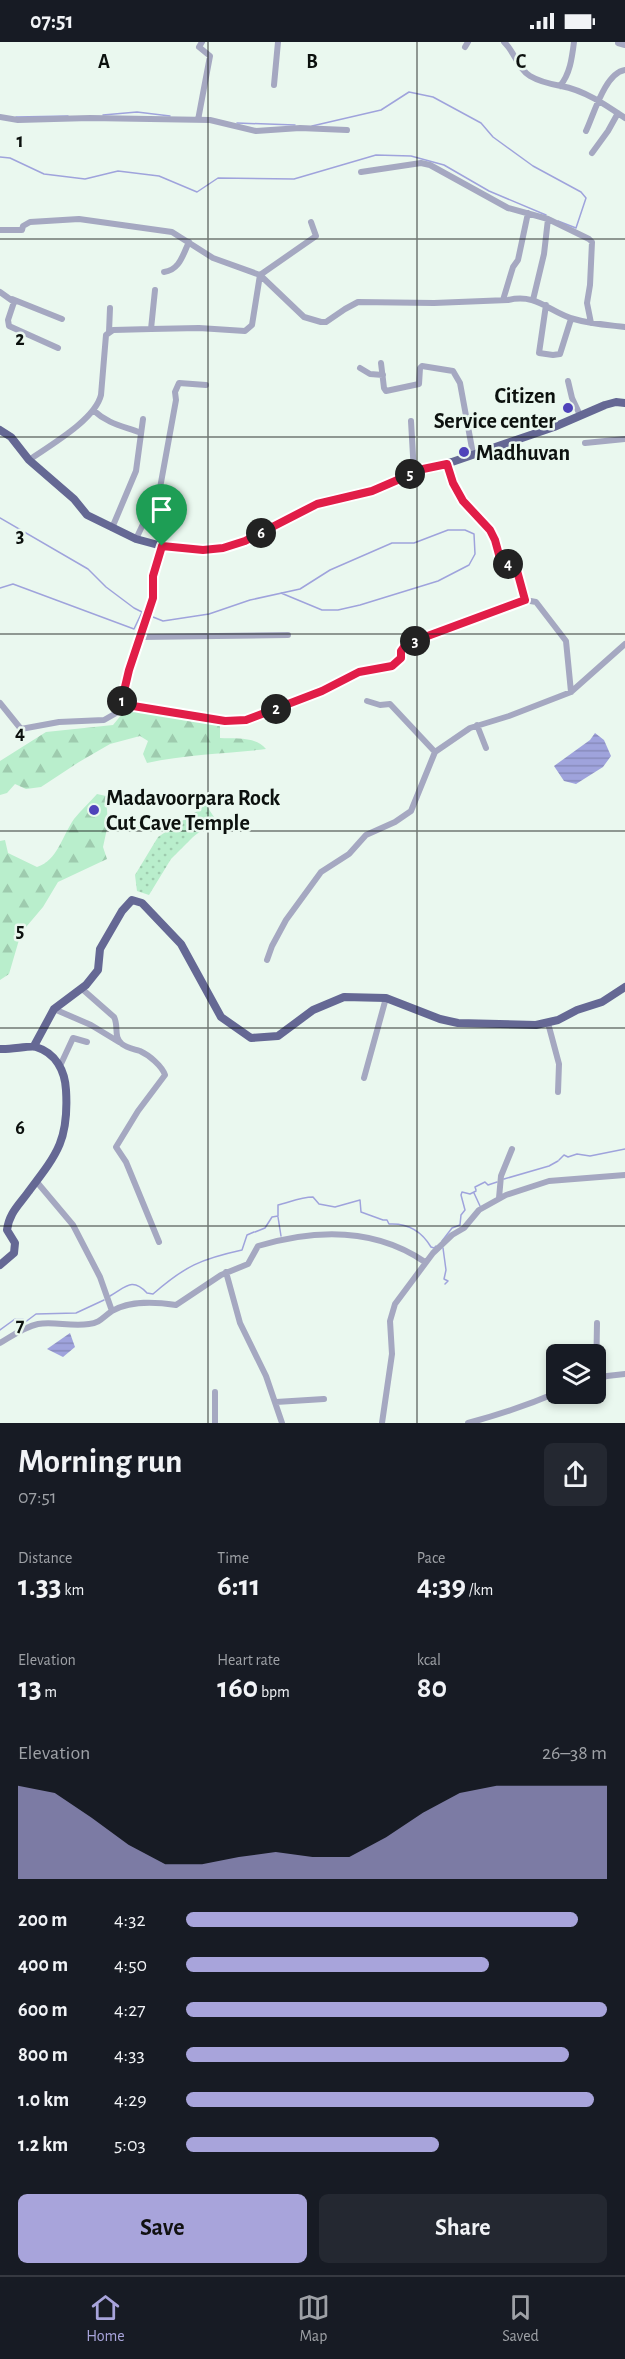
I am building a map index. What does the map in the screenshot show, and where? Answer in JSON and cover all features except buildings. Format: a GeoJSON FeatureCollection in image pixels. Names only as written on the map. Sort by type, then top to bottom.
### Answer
{"type":"FeatureCollection","features":[{"type":"Feature","properties":{"kind":"main road"},"geometry":{"type":"LineString","coordinates":[[0,430],[74,499],[87,515],[136,539],[162,546],[203,550],[223,548],[245,541],[317,504],[372,491],[414,473],[554,427],[616,402],[625,403]]}},
{"type":"Feature","properties":{"kind":"main road"},"geometry":{"type":"LineString","coordinates":[[34,1046],[54,1009],[81,988],[98,970],[100,949],[122,911],[132,900],[142,903],[181,944],[221,1017],[251,1038],[278,1036],[312,1010],[344,997],[386,998],[458,1023],[512,1025],[548,1023],[602,1002],[625,987]]}},
{"type":"Feature","properties":{"kind":"main road"},"geometry":{"type":"LineString","coordinates":[[0,1049],[38,1047],[60,1066],[65,1076],[67,1115],[66,1131],[59,1148],[10,1215],[6,1230],[15,1243],[14,1253],[0,1264]]}},
{"type":"Feature","properties":{"kind":"street"},"geometry":{"type":"LineString","coordinates":[[198,120],[210,56],[199,48],[202,42]]}},
{"type":"Feature","properties":{"kind":"street"},"geometry":{"type":"LineString","coordinates":[[274,85],[278,42]]}},
{"type":"Feature","properties":{"kind":"street"},"geometry":{"type":"LineString","coordinates":[[504,42],[523,70],[548,84],[560,86],[600,101],[625,118]]}},
{"type":"Feature","properties":{"kind":"street"},"geometry":{"type":"LineString","coordinates":[[560,86],[572,60],[574,42]]}},
{"type":"Feature","properties":{"kind":"street"},"geometry":{"type":"LineString","coordinates":[[618,43],[625,45]]}},
{"type":"Feature","properties":{"kind":"street"},"geometry":{"type":"LineString","coordinates":[[586,131],[614,75],[625,70]]}},
{"type":"Feature","properties":{"kind":"street"},"geometry":{"type":"LineString","coordinates":[[592,153],[618,113]]}},
{"type":"Feature","properties":{"kind":"street"},"geometry":{"type":"LineString","coordinates":[[0,117],[18,120],[90,118],[210,120],[256,131],[300,128],[347,130]]}},
{"type":"Feature","properties":{"kind":"street"},"geometry":{"type":"LineString","coordinates":[[361,172],[421,163],[430,165],[508,208],[548,219],[592,242],[590,285],[586,303],[591,323]]}},
{"type":"Feature","properties":{"kind":"street"},"geometry":{"type":"LineString","coordinates":[[503,300],[513,267],[518,260],[528,213]]}},
{"type":"Feature","properties":{"kind":"street"},"geometry":{"type":"LineString","coordinates":[[0,230],[22,230],[23,226],[30,222],[79,219],[172,232],[213,258],[260,275],[304,317],[321,322],[326,322],[358,302],[434,303],[503,300],[520,297],[546,305],[571,319],[625,327]]}},
{"type":"Feature","properties":{"kind":"street"},"geometry":{"type":"LineString","coordinates":[[533,300],[544,254],[548,219]]}},
{"type":"Feature","properties":{"kind":"street"},"geometry":{"type":"LineString","coordinates":[[109,332],[192,328],[245,331],[252,325],[260,275],[316,236],[311,222]]}},
{"type":"Feature","properties":{"kind":"street"},"geometry":{"type":"LineString","coordinates":[[164,272],[170,271],[180,263],[189,242]]}},
{"type":"Feature","properties":{"kind":"street"},"geometry":{"type":"LineString","coordinates":[[151,329],[155,290]]}},
{"type":"Feature","properties":{"kind":"street"},"geometry":{"type":"LineString","coordinates":[[0,292],[11,299],[62,319]]}},
{"type":"Feature","properties":{"kind":"street"},"geometry":{"type":"LineString","coordinates":[[11,299],[14,304],[8,320],[9,326],[58,348]]}},
{"type":"Feature","properties":{"kind":"street"},"geometry":{"type":"LineString","coordinates":[[546,305],[539,353],[553,356],[560,354],[571,319]]}},
{"type":"Feature","properties":{"kind":"street"},"geometry":{"type":"LineString","coordinates":[[29,459],[65,435],[93,410],[101,395],[110,308]]}},
{"type":"Feature","properties":{"kind":"street"},"geometry":{"type":"LineString","coordinates":[[381,363],[384,389],[387,391],[417,386],[420,382],[422,366],[453,371],[460,383],[473,454]]}},
{"type":"Feature","properties":{"kind":"street"},"geometry":{"type":"LineString","coordinates":[[360,368],[370,374],[383,375]]}},
{"type":"Feature","properties":{"kind":"street"},"geometry":{"type":"LineString","coordinates":[[567,381],[580,415]]}},
{"type":"Feature","properties":{"kind":"street"},"geometry":{"type":"LineString","coordinates":[[136,539],[160,488],[176,400],[175,392],[179,383],[206,385]]}},
{"type":"Feature","properties":{"kind":"street"},"geometry":{"type":"LineString","coordinates":[[93,410],[103,419],[117,426],[141,433]]}},
{"type":"Feature","properties":{"kind":"street"},"geometry":{"type":"LineString","coordinates":[[112,528],[136,471],[143,419]]}},
{"type":"Feature","properties":{"kind":"street"},"geometry":{"type":"LineString","coordinates":[[411,421],[414,473]]}},
{"type":"Feature","properties":{"kind":"street"},"geometry":{"type":"LineString","coordinates":[[585,443],[625,439]]}},
{"type":"Feature","properties":{"kind":"street"},"geometry":{"type":"LineString","coordinates":[[447,464],[453,483],[463,501],[490,530],[501,562],[513,563],[516,567],[525,600]]}},
{"type":"Feature","properties":{"kind":"street"},"geometry":{"type":"LineString","coordinates":[[0,703],[21,729],[59,722],[104,720],[118,712],[153,598],[153,576],[162,546]]}},
{"type":"Feature","properties":{"kind":"street"},"geometry":{"type":"LineString","coordinates":[[121,704],[225,721],[246,720],[322,691],[359,672],[392,666],[401,658],[401,651],[406,644],[525,600],[536,602],[566,641],[571,692]]}},
{"type":"Feature","properties":{"kind":"street"},"geometry":{"type":"LineString","coordinates":[[140,637],[288,635]]}},
{"type":"Feature","properties":{"kind":"street"},"geometry":{"type":"LineString","coordinates":[[267,960],[286,920],[321,872],[349,854],[366,835],[411,811],[435,752],[470,728],[571,692],[625,644]]}},
{"type":"Feature","properties":{"kind":"street"},"geometry":{"type":"LineString","coordinates":[[367,701],[380,705],[390,704],[435,752]]}},
{"type":"Feature","properties":{"kind":"street"},"geometry":{"type":"LineString","coordinates":[[477,725],[486,748]]}},
{"type":"Feature","properties":{"kind":"street"},"geometry":{"type":"LineString","coordinates":[[81,988],[114,1017],[119,1042]]}},
{"type":"Feature","properties":{"kind":"street"},"geometry":{"type":"LineString","coordinates":[[364,1078],[386,998]]}},
{"type":"Feature","properties":{"kind":"street"},"geometry":{"type":"LineString","coordinates":[[54,1009],[92,1025],[123,1046],[141,1052],[163,1069],[165,1074],[116,1147],[126,1162],[159,1242]]}},
{"type":"Feature","properties":{"kind":"street"},"geometry":{"type":"LineString","coordinates":[[548,1023],[559,1064],[558,1092]]}},
{"type":"Feature","properties":{"kind":"street"},"geometry":{"type":"LineString","coordinates":[[60,1066],[74,1038],[87,1042]]}},
{"type":"Feature","properties":{"kind":"street"},"geometry":{"type":"LineString","coordinates":[[499,1198],[501,1176],[512,1149]]}},
{"type":"Feature","properties":{"kind":"street"},"geometry":{"type":"LineString","coordinates":[[382,1423],[392,1354],[390,1321],[395,1304],[425,1262],[445,1241],[464,1228],[479,1210],[499,1198],[549,1181],[625,1175]]}},
{"type":"Feature","properties":{"kind":"street"},"geometry":{"type":"LineString","coordinates":[[36,1181],[73,1225],[100,1276],[112,1311]]}},
{"type":"Feature","properties":{"kind":"street"},"geometry":{"type":"LineString","coordinates":[[0,1343],[21,1330],[38,1324],[71,1326],[89,1324],[101,1322],[112,1311],[149,1302],[176,1305],[226,1272],[248,1263],[258,1246],[312,1234],[341,1233],[375,1238],[402,1247],[425,1262]]}},
{"type":"Feature","properties":{"kind":"street"},"geometry":{"type":"LineString","coordinates":[[226,1272],[240,1323],[276,1402],[282,1423]]}},
{"type":"Feature","properties":{"kind":"street"},"geometry":{"type":"LineString","coordinates":[[597,1323],[597,1344]]}},
{"type":"Feature","properties":{"kind":"street"},"geometry":{"type":"LineString","coordinates":[[606,1376],[625,1374]]}},
{"type":"Feature","properties":{"kind":"street"},"geometry":{"type":"LineString","coordinates":[[215,1392],[215,1423]]}},
{"type":"Feature","properties":{"kind":"street"},"geometry":{"type":"LineString","coordinates":[[468,1423],[504,1413],[515,1407],[529,1405],[546,1397]]}},
{"type":"Feature","properties":{"kind":"street"},"geometry":{"type":"LineString","coordinates":[[276,1402],[324,1399]]}},
{"type":"Feature","properties":{"kind":"green space"},"geometry":{"type":"Polygon","coordinates":[[[127,708],[220,724],[220,738],[251,740],[266,749],[191,756],[147,763],[143,754],[148,741],[140,736],[110,744],[41,787],[26,789],[15,784],[7,793],[0,795],[0,761],[46,732],[113,725],[127,708]]]}},
{"type":"Feature","properties":{"kind":"green space"},"geometry":{"type":"Polygon","coordinates":[[[97,794],[106,796],[108,824],[103,847],[107,859],[58,882],[43,907],[21,933],[9,974],[0,980],[0,841],[5,840],[8,853],[37,867],[44,864],[55,853],[74,819],[97,794]]]}},
{"type":"Feature","properties":{"kind":"green space"},"geometry":{"type":"Polygon","coordinates":[[[206,805],[216,820],[194,836],[171,859],[149,895],[137,891],[135,875],[158,837],[206,805]]]}},
{"type":"Feature","properties":{"kind":"water"},"geometry":{"type":"Polygon","coordinates":[[[595,733],[604,740],[611,756],[603,767],[576,784],[564,781],[554,766],[590,740],[595,733]]]}},
{"type":"Feature","properties":{"kind":"water"},"geometry":{"type":"Polygon","coordinates":[[[70,1333],[75,1347],[63,1357],[47,1349],[70,1333]]]}},
{"type":"Feature","properties":{"kind":"waterway"},"geometry":{"type":"LineString","coordinates":[[312,126],[381,110],[409,92],[433,97],[481,123],[493,137],[533,166],[581,192],[586,198],[576,228],[558,221]]}},
{"type":"Feature","properties":{"kind":"waterway"},"geometry":{"type":"LineString","coordinates":[[103,115],[137,112],[170,116]]}},
{"type":"Feature","properties":{"kind":"waterway"},"geometry":{"type":"LineString","coordinates":[[16,117],[68,116]]}},
{"type":"Feature","properties":{"kind":"waterway"},"geometry":{"type":"LineString","coordinates":[[237,123],[295,125]]}},
{"type":"Feature","properties":{"kind":"waterway"},"geometry":{"type":"LineString","coordinates":[[0,157],[10,158],[44,174],[85,179],[118,171],[159,176],[197,192],[218,178],[294,179],[376,155],[411,156],[444,165],[489,191],[546,215]]}},
{"type":"Feature","properties":{"kind":"waterway"},"geometry":{"type":"LineString","coordinates":[[0,518],[88,569],[106,587],[144,613]]}},
{"type":"Feature","properties":{"kind":"waterway"},"geometry":{"type":"LineString","coordinates":[[153,617],[163,621],[209,614],[250,600],[300,589],[330,570],[392,543],[414,543],[448,530],[465,530],[474,534],[475,554],[469,565],[438,581],[360,605],[338,610],[322,610],[281,593]]}},
{"type":"Feature","properties":{"kind":"waterway"},"geometry":{"type":"LineString","coordinates":[[0,588],[13,584],[134,629],[142,612]]}},
{"type":"Feature","properties":{"kind":"waterway"},"geometry":{"type":"LineString","coordinates":[[559,1160],[564,1155],[568,1157],[577,1154],[590,1156],[625,1149]]}},
{"type":"Feature","properties":{"kind":"waterway"},"geometry":{"type":"LineString","coordinates":[[504,1179],[549,1166],[558,1161]]}},
{"type":"Feature","properties":{"kind":"waterway"},"geometry":{"type":"LineString","coordinates":[[476,1190],[475,1187],[485,1182],[488,1185],[497,1182]]}},
{"type":"Feature","properties":{"kind":"waterway"},"geometry":{"type":"LineString","coordinates":[[442,1241],[452,1228],[460,1225],[461,1215],[465,1210],[462,1192],[470,1194],[476,1191]]}},
{"type":"Feature","properties":{"kind":"waterway"},"geometry":{"type":"LineString","coordinates":[[474,1193],[480,1206]]}},
{"type":"Feature","properties":{"kind":"waterway"},"geometry":{"type":"LineString","coordinates":[[255,1232],[265,1228],[272,1217],[278,1216],[278,1205],[309,1197],[313,1197],[319,1204],[335,1207],[360,1200],[361,1212],[387,1220],[389,1224],[413,1229],[423,1236],[431,1247],[436,1246]]}},
{"type":"Feature","properties":{"kind":"waterway"},"geometry":{"type":"LineString","coordinates":[[278,1217],[281,1236]]}},
{"type":"Feature","properties":{"kind":"waterway"},"geometry":{"type":"LineString","coordinates":[[110,1296],[129,1285],[137,1285],[147,1293],[153,1294],[184,1270],[204,1260],[242,1250],[247,1235],[254,1232]]}},
{"type":"Feature","properties":{"kind":"waterway"},"geometry":{"type":"LineString","coordinates":[[443,1248],[446,1270],[444,1279],[448,1281],[445,1284]]}},
{"type":"Feature","properties":{"kind":"waterway"},"geometry":{"type":"LineString","coordinates":[[0,1330],[15,1319],[23,1319],[24,1323],[36,1314],[76,1313],[104,1300]]}},
{"type":"Feature","properties":{"kind":"place","name":"Citizen Service center"},"geometry":{"type":"Point","coordinates":[568,408]}},
{"type":"Feature","properties":{"kind":"place","name":"Madhuvan"},"geometry":{"type":"Point","coordinates":[464,452]}},
{"type":"Feature","properties":{"kind":"place","name":"Madavoorpara Rock Cut Cave Temple"},"geometry":{"type":"Point","coordinates":[94,810]}},
{"type":"Feature","properties":{"kind":"route"},"geometry":{"type":"LineString","coordinates":[[447,464],[453,483],[463,501],[490,530],[500,553],[501,562],[503,564],[513,563],[516,567],[525,600],[406,644],[397,664],[359,672],[322,691],[246,720],[225,721],[121,704],[129,670],[153,598],[153,576],[162,546],[203,550],[223,548],[245,541],[286,518],[325,501],[372,491],[423,469],[447,464]]}}]}
